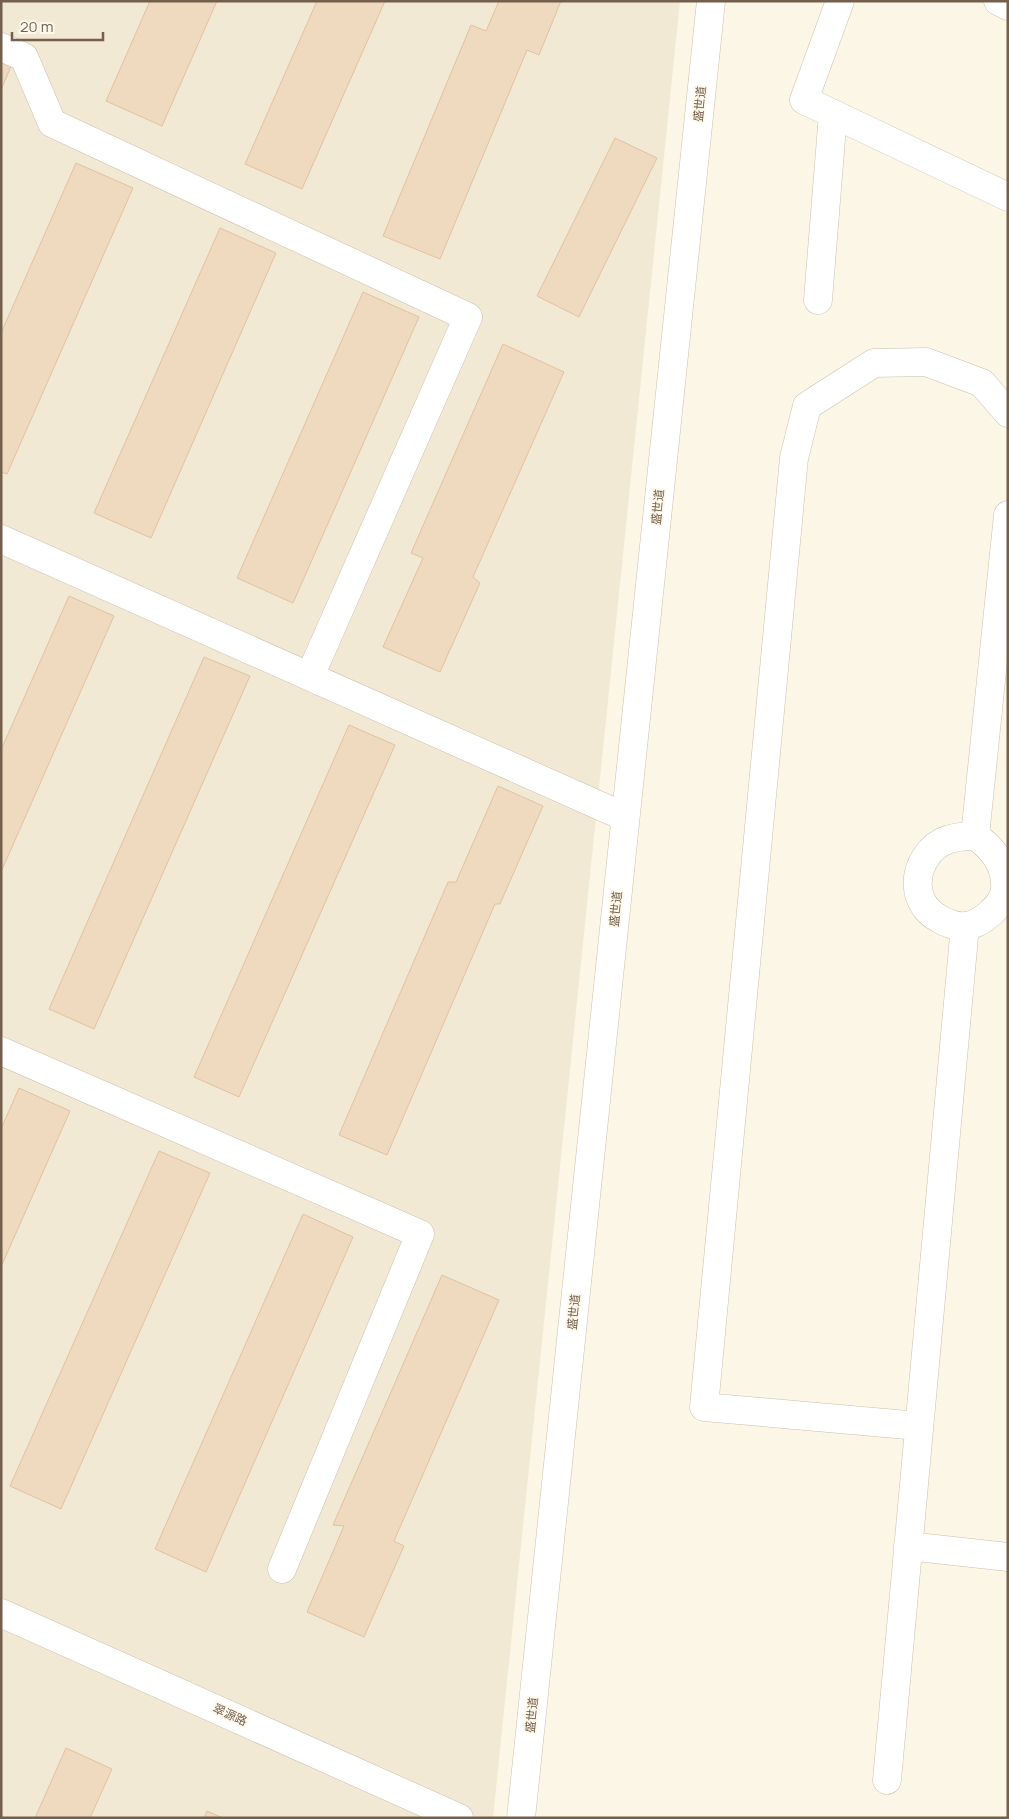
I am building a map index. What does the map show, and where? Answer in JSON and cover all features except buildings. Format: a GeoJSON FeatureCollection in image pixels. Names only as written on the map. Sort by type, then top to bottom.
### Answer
{"type":"FeatureCollection","features":[{"type":"Feature","properties":{"kind":"street","name":"盛世道"},"geometry":{"type":"LineString","coordinates":[[521,1818],[711,1]]}},
{"type":"Feature","properties":{"kind":"street"},"geometry":{"type":"LineString","coordinates":[[840,1],[804,100],[1008,197]]}},
{"type":"Feature","properties":{"kind":"street"},"geometry":{"type":"LineString","coordinates":[[998,1],[1008,6]]}},
{"type":"Feature","properties":{"kind":"street"},"geometry":{"type":"LineString","coordinates":[[1,47],[24,57],[52,123],[468,317],[310,676]]}},
{"type":"Feature","properties":{"kind":"street"},"geometry":{"type":"LineString","coordinates":[[818,300],[833,114]]}},
{"type":"Feature","properties":{"kind":"street"},"geometry":{"type":"LineString","coordinates":[[919,1426],[704,1407],[794,458],[807,406],[874,363],[926,362],[982,383],[1008,413]]}},
{"type":"Feature","properties":{"kind":"street"},"geometry":{"type":"LineString","coordinates":[[976,836],[1008,515]]}},
{"type":"Feature","properties":{"kind":"street"},"geometry":{"type":"LineString","coordinates":[[1,539],[626,817]]}},
{"type":"Feature","properties":{"kind":"street"},"geometry":{"type":"LineString","coordinates":[[962,836],[976,836],[988,844],[998,858],[1004,874],[1005,891],[997,906],[981,920],[965,926],[947,923],[931,915],[922,904],[918,887],[920,867],[929,852],[943,842],[962,836]]}},
{"type":"Feature","properties":{"kind":"street"},"geometry":{"type":"LineString","coordinates":[[887,1780],[965,926]]}},
{"type":"Feature","properties":{"kind":"street"},"geometry":{"type":"LineString","coordinates":[[1,1051],[420,1234],[282,1569]]}},
{"type":"Feature","properties":{"kind":"street"},"geometry":{"type":"LineString","coordinates":[[908,1546],[1008,1557]]}},
{"type":"Feature","properties":{"kind":"street","name":"翠源路"},"geometry":{"type":"LineString","coordinates":[[1,1613],[459,1818]]}},
{"type":"Feature","properties":{"kind":"shaded area"},"geometry":{"type":"Polygon","coordinates":[[[1,1],[680,1],[493,1818],[1,1818],[1,1]]]}}]}
